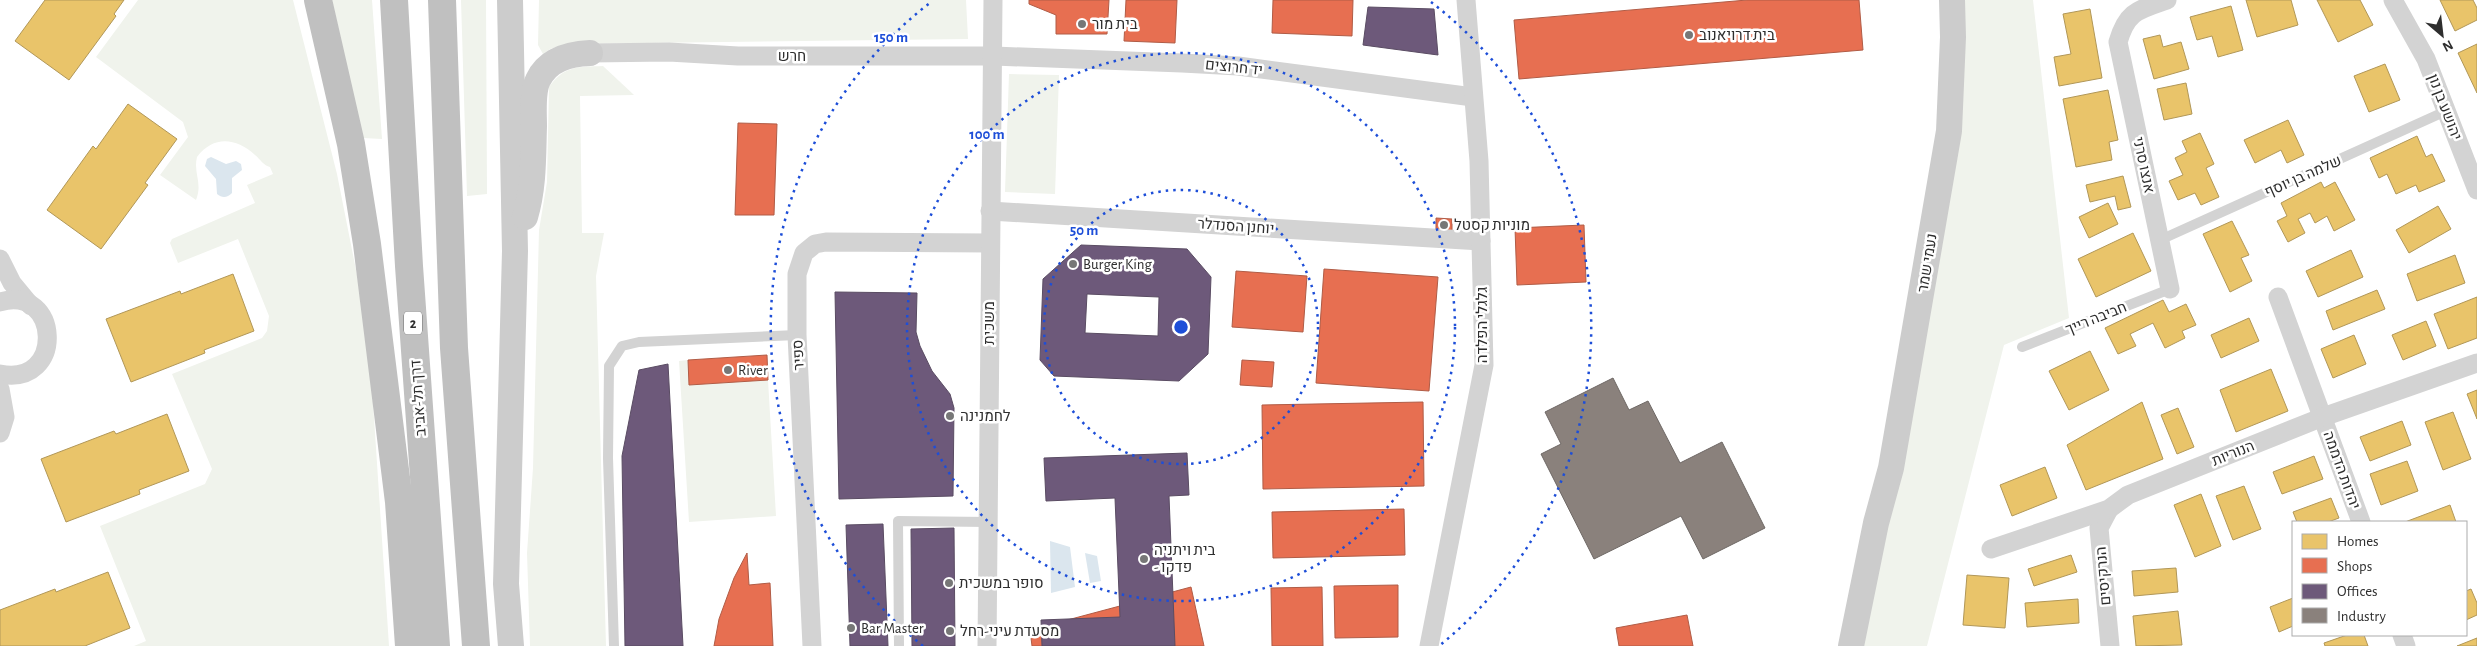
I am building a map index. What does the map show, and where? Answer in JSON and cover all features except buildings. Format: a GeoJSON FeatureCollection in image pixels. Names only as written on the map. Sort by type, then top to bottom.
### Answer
{"type":"FeatureCollection","features":[{"type":"Feature","properties":{"kind":"highway"},"geometry":{"type":"LineString","coordinates":[[318,0],[351,144],[367,244],[399,502],[409,646]]}},
{"type":"Feature","properties":{"kind":"highway","name":"דרך תל-אביב"},"geometry":{"type":"LineString","coordinates":[[394,0],[409,266],[436,646]]}},
{"type":"Feature","properties":{"kind":"highway"},"geometry":{"type":"LineString","coordinates":[[442,0],[454,348],[476,646]]}},
{"type":"Feature","properties":{"kind":"street"},"geometry":{"type":"LineString","coordinates":[[510,0],[515,251],[506,584],[511,646]]}},
{"type":"Feature","properties":{"kind":"street","name":"משכית"},"geometry":{"type":"LineString","coordinates":[[987,646],[990,211],[994,56],[993,0]]}},
{"type":"Feature","properties":{"kind":"street","name":"גלגלי הפלדה"},"geometry":{"type":"LineString","coordinates":[[1429,646],[1484,366],[1479,161],[1466,0]]}},
{"type":"Feature","properties":{"kind":"street","name":"נעמי שמר"},"geometry":{"type":"LineString","coordinates":[[1876,523],[1884,464],[1940,133],[1942,39],[1940,0]]}},
{"type":"Feature","properties":{"kind":"street","name":"נעמי שמר"},"geometry":{"type":"LineString","coordinates":[[1851,646],[1876,523],[1891,468],[1949,131],[1953,37],[1952,0]]}},
{"type":"Feature","properties":{"kind":"street","name":"אנצו סרני"},"geometry":{"type":"LineString","coordinates":[[2167,0],[2140,9],[2124,23],[2118,42],[2170,289]]}},
{"type":"Feature","properties":{"kind":"street","name":"יהושע בן נון"},"geometry":{"type":"LineString","coordinates":[[2393,0],[2426,59],[2477,190]]}},
{"type":"Feature","properties":{"kind":"street","name":"חרש"},"geometry":{"type":"LineString","coordinates":[[590,53],[669,52],[738,56],[994,56]]}},
{"type":"Feature","properties":{"kind":"street"},"geometry":{"type":"LineString","coordinates":[[515,251],[528,206],[533,174],[534,104],[538,80],[559,58],[573,54],[590,53]]}},
{"type":"Feature","properties":{"kind":"street","name":"יד חרוצים"},"geometry":{"type":"LineString","coordinates":[[994,56],[1238,66],[1473,97]]}},
{"type":"Feature","properties":{"kind":"street","name":"יוחנן הסנדלר"},"geometry":{"type":"LineString","coordinates":[[990,211],[1481,241]]}},
{"type":"Feature","properties":{"kind":"street","name":"ספיר"},"geometry":{"type":"LineString","coordinates":[[812,646],[797,335],[797,274],[804,253],[815,244],[826,242],[990,243]]}},
{"type":"Feature","properties":{"kind":"street"},"geometry":{"type":"LineString","coordinates":[[0,259],[12,283],[41,315],[48,331],[45,354],[34,368],[23,373],[0,374]]}},
{"type":"Feature","properties":{"kind":"street","name":"יהדות הדממה"},"geometry":{"type":"LineString","coordinates":[[2278,297],[2362,521]]}},
{"type":"Feature","properties":{"kind":"street"},"geometry":{"type":"LineString","coordinates":[[0,302],[16,300],[32,306]]}},
{"type":"Feature","properties":{"kind":"street","name":"הנוריות"},"geometry":{"type":"LineString","coordinates":[[1991,549],[2109,509],[2128,495],[2324,417],[2477,363]]}},
{"type":"Feature","properties":{"kind":"street"},"geometry":{"type":"LineString","coordinates":[[0,389],[5,417],[0,433]]}},
{"type":"Feature","properties":{"kind":"street","name":"הנרקיסים"},"geometry":{"type":"LineString","coordinates":[[2109,509],[2099,528],[2110,646]]}},
{"type":"Feature","properties":{"kind":"lane","name":"שלמה בן יוסף"},"geometry":{"type":"LineString","coordinates":[[2160,240],[2446,111]]}},
{"type":"Feature","properties":{"kind":"lane","name":"חביבה רייך"},"geometry":{"type":"LineString","coordinates":[[2022,347],[2170,289]]}},
{"type":"Feature","properties":{"kind":"lane"},"geometry":{"type":"LineString","coordinates":[[614,646],[608,458],[609,366],[622,346],[639,342],[797,335]]}},
{"type":"Feature","properties":{"kind":"lane"},"geometry":{"type":"LineString","coordinates":[[899,646],[898,521],[989,522]]}},
{"type":"Feature","properties":{"kind":"shaded area"},"geometry":{"type":"Polygon","coordinates":[[[138,0],[293,0],[337,174],[357,275],[371,372],[389,646],[134,646],[146,641],[100,526],[205,484],[212,469],[172,374],[262,338],[267,331],[269,316],[238,239],[178,263],[170,243],[172,239],[255,203],[247,185],[273,174],[270,167],[248,149],[233,142],[225,141],[211,145],[197,157],[196,168],[199,188],[196,200],[160,175],[188,137],[183,122],[96,57],[138,0]]]}},
{"type":"Feature","properties":{"kind":"shaded area"},"geometry":{"type":"Polygon","coordinates":[[[332,0],[372,0],[382,139],[363,138],[332,0]]]}},
{"type":"Feature","properties":{"kind":"shaded area"},"geometry":{"type":"Polygon","coordinates":[[[461,0],[486,0],[487,194],[467,196],[461,0]]]}},
{"type":"Feature","properties":{"kind":"shaded area"},"geometry":{"type":"Polygon","coordinates":[[[539,0],[966,0],[968,39],[567,44],[550,49],[543,54],[538,45],[539,0]]]}},
{"type":"Feature","properties":{"kind":"shaded area"},"geometry":{"type":"Polygon","coordinates":[[[1962,0],[2033,0],[2069,318],[2004,345],[1927,646],[1857,646],[1962,0]]]}},
{"type":"Feature","properties":{"kind":"shaded area"},"geometry":{"type":"Polygon","coordinates":[[[603,66],[634,95],[580,96],[582,233],[604,233],[596,276],[606,646],[530,646],[527,553],[533,468],[539,230],[547,182],[549,87],[567,71],[579,67],[603,66]]]}},
{"type":"Feature","properties":{"kind":"shaded area"},"geometry":{"type":"Polygon","coordinates":[[[1009,74],[1059,75],[1055,194],[1005,192],[1009,74]]]}},
{"type":"Feature","properties":{"kind":"shaded area"},"geometry":{"type":"Polygon","coordinates":[[[211,157],[226,164],[236,161],[241,164],[242,170],[232,178],[232,193],[226,197],[217,194],[216,179],[205,166],[207,159],[211,157]]]}},
{"type":"Feature","properties":{"kind":"shaded area"},"geometry":{"type":"Polygon","coordinates":[[[688,360],[690,385],[768,380],[776,516],[689,522],[679,361],[688,360]]]}},
{"type":"Feature","properties":{"kind":"shaded area"},"geometry":{"type":"Polygon","coordinates":[[[1050,541],[1070,547],[1075,587],[1051,593],[1050,541]]]}},
{"type":"Feature","properties":{"kind":"shaded area"},"geometry":{"type":"Polygon","coordinates":[[[1085,553],[1097,556],[1101,581],[1090,583],[1085,553]]]}},
{"type":"Feature","properties":{"kind":"place","name":"בית מור"},"geometry":{"type":"Point","coordinates":[1082,24]}},
{"type":"Feature","properties":{"kind":"place","name":"בית דרויאנוב"},"geometry":{"type":"Point","coordinates":[1689,35]}},
{"type":"Feature","properties":{"kind":"place","name":"מוניות קסטל"},"geometry":{"type":"Point","coordinates":[1444,225]}},
{"type":"Feature","properties":{"kind":"place","name":"Burger King"},"geometry":{"type":"Point","coordinates":[1073,264]}},
{"type":"Feature","properties":{"kind":"place","name":"River"},"geometry":{"type":"Point","coordinates":[728,370]}},
{"type":"Feature","properties":{"kind":"place","name":"לחמנינה"},"geometry":{"type":"Point","coordinates":[950,416]}},
{"type":"Feature","properties":{"kind":"place","name":"בית ויתניה - פדקו"},"geometry":{"type":"Point","coordinates":[1144,559]}},
{"type":"Feature","properties":{"kind":"place","name":"סופר במשכית"},"geometry":{"type":"Point","coordinates":[949,583]}},
{"type":"Feature","properties":{"kind":"place","name":"Bar Master"},"geometry":{"type":"Point","coordinates":[851,628]}},
{"type":"Feature","properties":{"kind":"place","name":"מסעדת עיני-רחל"},"geometry":{"type":"Point","coordinates":[950,631]}}]}
